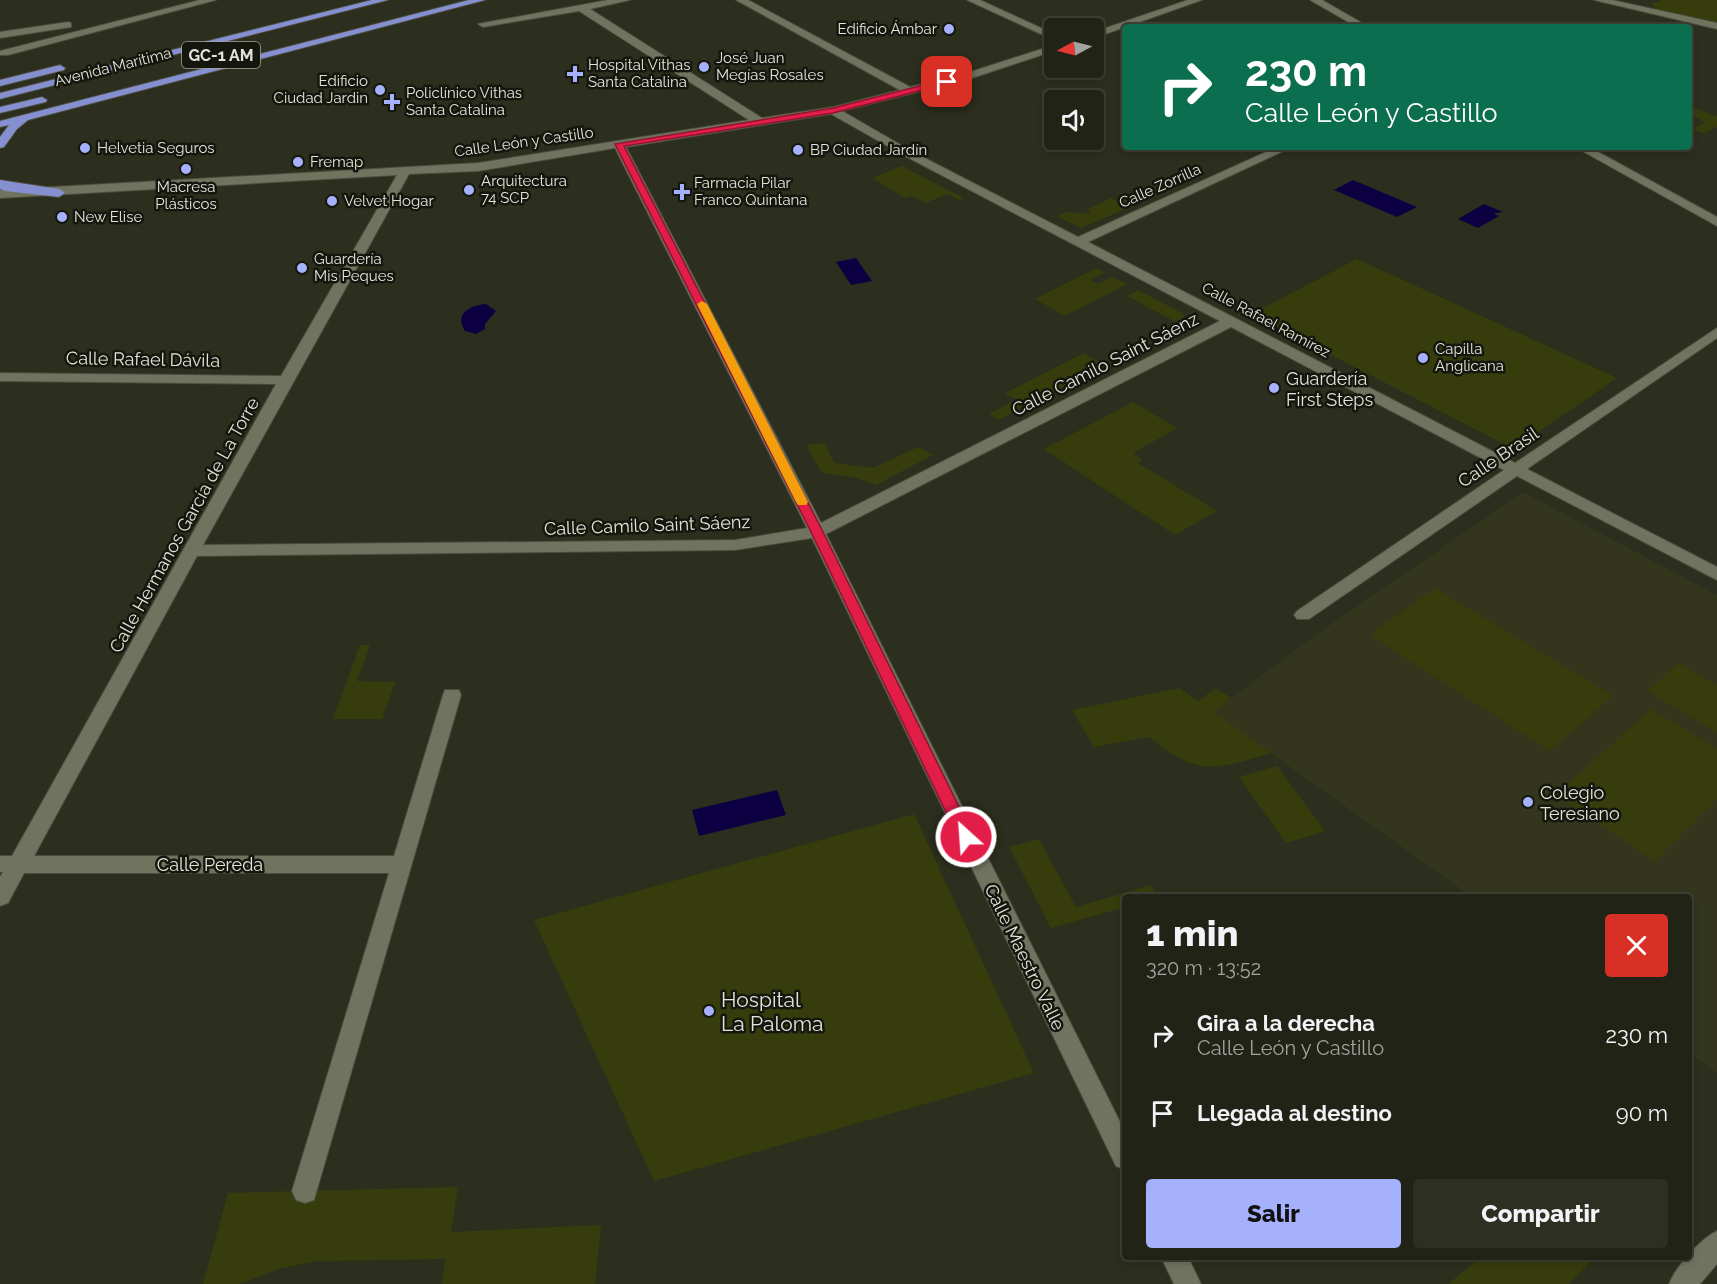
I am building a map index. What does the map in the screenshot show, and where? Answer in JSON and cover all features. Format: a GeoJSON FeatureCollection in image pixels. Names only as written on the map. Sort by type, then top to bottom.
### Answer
{"type":"FeatureCollection","features":[{"type":"Feature","properties":{"kind":"highway"},"geometry":{"type":"LineString","coordinates":[[140,49],[342,0]]}},
{"type":"Feature","properties":{"kind":"highway","name":"Avenida Marítima"},"geometry":{"type":"LineString","coordinates":[[0,96],[383,0]]}},
{"type":"Feature","properties":{"kind":"highway","name":"GC-1 AM"},"geometry":{"type":"LineString","coordinates":[[264,44],[443,0]]}},
{"type":"Feature","properties":{"kind":"highway"},"geometry":{"type":"LineString","coordinates":[[0,124],[480,0]]}},
{"type":"Feature","properties":{"kind":"highway","name":"Avenida Marítima"},"geometry":{"type":"LineString","coordinates":[[149,73],[183,64]]}},
{"type":"Feature","properties":{"kind":"highway"},"geometry":{"type":"LineString","coordinates":[[0,83],[70,66]]}},
{"type":"Feature","properties":{"kind":"highway","name":"Avenida Marítima"},"geometry":{"type":"LineString","coordinates":[[92,88],[126,79]]}},
{"type":"Feature","properties":{"kind":"highway","name":"Avenida Marítima"},"geometry":{"type":"LineString","coordinates":[[0,111],[57,97]]}},
{"type":"Feature","properties":{"kind":"highway"},"geometry":{"type":"LineString","coordinates":[[0,145],[13,127],[37,114]]}},
{"type":"Feature","properties":{"kind":"highway"},"geometry":{"type":"LineString","coordinates":[[0,183],[5,187],[59,193]]}},
{"type":"Feature","properties":{"kind":"street"},"geometry":{"type":"LineString","coordinates":[[2,54],[211,0]]}},
{"type":"Feature","properties":{"kind":"street"},"geometry":{"type":"LineString","coordinates":[[483,24],[626,0]]}},
{"type":"Feature","properties":{"kind":"street"},"geometry":{"type":"LineString","coordinates":[[741,0],[911,92]]}},
{"type":"Feature","properties":{"kind":"street"},"geometry":{"type":"LineString","coordinates":[[972,0],[1044,32]]}},
{"type":"Feature","properties":{"kind":"street"},"geometry":{"type":"LineString","coordinates":[[1126,24],[1197,0]]}},
{"type":"Feature","properties":{"kind":"street"},"geometry":{"type":"LineString","coordinates":[[1315,0],[1359,24]]}},
{"type":"Feature","properties":{"kind":"street"},"geometry":{"type":"LineString","coordinates":[[1599,0],[1717,26]]}},
{"type":"Feature","properties":{"kind":"street"},"geometry":{"type":"LineString","coordinates":[[1623,5],[1637,0]]}},
{"type":"Feature","properties":{"kind":"street"},"geometry":{"type":"LineString","coordinates":[[582,8],[760,122]]}},
{"type":"Feature","properties":{"kind":"street"},"geometry":{"type":"LineString","coordinates":[[0,36],[168,10]]}},
{"type":"Feature","properties":{"kind":"street"},"geometry":{"type":"LineString","coordinates":[[1104,32],[1122,25]]}},
{"type":"Feature","properties":{"kind":"street"},"geometry":{"type":"LineString","coordinates":[[0,36],[14,42],[11,49],[2,54]]}},
{"type":"Feature","properties":{"kind":"street","name":"Calle León y Castillo"},"geometry":{"type":"LineString","coordinates":[[0,194],[59,193],[478,167],[833,110],[911,92],[1044,51]]}},
{"type":"Feature","properties":{"kind":"street","name":"Calle Rafael Ramírez"},"geometry":{"type":"LineString","coordinates":[[833,110],[909,154],[1717,574]]}},
{"type":"Feature","properties":{"kind":"street","name":"Calle Maestro Valle"},"geometry":{"type":"LineString","coordinates":[[619,144],[817,532],[1122,1152]]}},
{"type":"Feature","properties":{"kind":"street","name":"Calle Zorrilla"},"geometry":{"type":"LineString","coordinates":[[1079,241],[1280,150]]}},
{"type":"Feature","properties":{"kind":"street"},"geometry":{"type":"LineString","coordinates":[[1586,150],[1717,222]]}},
{"type":"Feature","properties":{"kind":"street","name":"Calle Hermanos García de La Torre"},"geometry":{"type":"LineString","coordinates":[[0,897],[9,864],[191,551],[404,173]]}},
{"type":"Feature","properties":{"kind":"street","name":"Calle León y Castillo"},"geometry":{"type":"LineString","coordinates":[[0,201],[59,193]]}},
{"type":"Feature","properties":{"kind":"street","name":"Calle Camilo Saint Sáenz"},"geometry":{"type":"LineString","coordinates":[[191,551],[735,545],[817,532],[1232,321]]}},
{"type":"Feature","properties":{"kind":"street","name":"Calle Brasil"},"geometry":{"type":"LineString","coordinates":[[1303,615],[1717,332]]}},
{"type":"Feature","properties":{"kind":"street","name":"Calle Rafael Dávila"},"geometry":{"type":"LineString","coordinates":[[0,377],[286,380]]}},
{"type":"Feature","properties":{"kind":"street"},"geometry":{"type":"LineString","coordinates":[[305,1191],[452,695]]}},
{"type":"Feature","properties":{"kind":"street","name":"Calle Pereda"},"geometry":{"type":"LineString","coordinates":[[9,864],[402,865]]}},
{"type":"Feature","properties":{"kind":"street"},"geometry":{"type":"LineString","coordinates":[[1682,1284],[1717,1244]]}},
{"type":"Feature","properties":{"kind":"street"},"geometry":{"type":"LineString","coordinates":[[1176,1260],[1188,1284]]}},
{"type":"Feature","properties":{"kind":"shaded area"},"geometry":{"type":"Polygon","coordinates":[[[1353,180],[1417,207],[1397,217],[1334,190],[1353,180]]]}},
{"type":"Feature","properties":{"kind":"shaded area"},"geometry":{"type":"Polygon","coordinates":[[[1484,204],[1503,212],[1494,214],[1499,216],[1478,228],[1458,219],[1484,204]]]}},
{"type":"Feature","properties":{"kind":"shaded area"},"geometry":{"type":"Polygon","coordinates":[[[856,258],[872,281],[851,285],[836,262],[856,258]]]}},
{"type":"Feature","properties":{"kind":"shaded area"},"geometry":{"type":"Polygon","coordinates":[[[486,304],[496,311],[485,324],[485,329],[476,334],[465,331],[461,320],[465,312],[474,306],[486,304]]]}},
{"type":"Feature","properties":{"kind":"shaded area","name":"Colegio Teresiano"},"geometry":{"type":"Polygon","coordinates":[[[1523,492],[1717,595],[1717,1073],[1692,1055],[1692,894],[1468,894],[1213,712],[1317,634],[1523,492]]]}},
{"type":"Feature","properties":{"kind":"shaded area"},"geometry":{"type":"Polygon","coordinates":[[[777,790],[786,815],[699,836],[692,810],[777,790]]]}},
{"type":"Feature","properties":{"kind":"green space"},"geometry":{"type":"Polygon","coordinates":[[[1662,0],[1717,0],[1717,22],[1658,10],[1651,4],[1662,0]]]}},
{"type":"Feature","properties":{"kind":"green space"},"geometry":{"type":"Polygon","coordinates":[[[1692,108],[1717,116],[1717,127],[1704,133],[1692,129],[1706,122],[1692,116],[1692,108]]]}},
{"type":"Feature","properties":{"kind":"green space"},"geometry":{"type":"Polygon","coordinates":[[[902,166],[964,198],[959,200],[947,194],[926,203],[912,196],[905,198],[872,178],[902,166]]]}},
{"type":"Feature","properties":{"kind":"green space"},"geometry":{"type":"Polygon","coordinates":[[[1111,198],[1117,201],[1125,198],[1137,204],[1081,228],[1057,216],[1068,212],[1091,214],[1088,209],[1111,198]]]}},
{"type":"Feature","properties":{"kind":"green space"},"geometry":{"type":"Polygon","coordinates":[[[1357,259],[1617,378],[1514,449],[1251,314],[1357,259]]]}},
{"type":"Feature","properties":{"kind":"green space"},"geometry":{"type":"Polygon","coordinates":[[[1097,268],[1105,272],[1091,280],[1098,284],[1112,277],[1127,284],[1065,316],[1035,299],[1097,268]]]}},
{"type":"Feature","properties":{"kind":"green space"},"geometry":{"type":"Polygon","coordinates":[[[1138,290],[1184,314],[1185,323],[1181,325],[1127,296],[1138,290]]]}},
{"type":"Feature","properties":{"kind":"green space"},"geometry":{"type":"Polygon","coordinates":[[[1084,353],[1105,365],[998,420],[989,414],[1016,400],[1005,393],[1084,353]]]}},
{"type":"Feature","properties":{"kind":"green space"},"geometry":{"type":"Polygon","coordinates":[[[1133,402],[1177,428],[1133,453],[1142,460],[1138,463],[1217,511],[1175,535],[1044,449],[1133,402]]]}},
{"type":"Feature","properties":{"kind":"green space"},"geometry":{"type":"Polygon","coordinates":[[[825,443],[834,463],[873,468],[918,447],[933,455],[876,485],[853,477],[822,473],[806,445],[825,443]]]}},
{"type":"Feature","properties":{"kind":"green space"},"geometry":{"type":"Polygon","coordinates":[[[1435,588],[1613,696],[1550,751],[1370,635],[1435,588]]]}},
{"type":"Feature","properties":{"kind":"green space"},"geometry":{"type":"Polygon","coordinates":[[[360,645],[370,645],[357,681],[395,682],[382,719],[333,719],[360,645]]]}},
{"type":"Feature","properties":{"kind":"green space"},"geometry":{"type":"Polygon","coordinates":[[[1679,663],[1717,685],[1717,732],[1647,691],[1679,663]]]}},
{"type":"Feature","properties":{"kind":"green space"},"geometry":{"type":"Polygon","coordinates":[[[1180,688],[1198,701],[1216,688],[1231,698],[1214,712],[1271,753],[1235,763],[1207,766],[1181,759],[1149,737],[1094,747],[1072,710],[1180,688]]]}},
{"type":"Feature","properties":{"kind":"green space"},"geometry":{"type":"Polygon","coordinates":[[[1651,709],[1717,749],[1717,799],[1655,861],[1556,795],[1651,709]]]}},
{"type":"Feature","properties":{"kind":"green space"},"geometry":{"type":"Polygon","coordinates":[[[1277,766],[1325,831],[1286,843],[1239,777],[1277,766]]]}},
{"type":"Feature","properties":{"kind":"green space"},"geometry":{"type":"Polygon","coordinates":[[[914,814],[1034,1073],[654,1181],[534,920],[914,814]]]}},
{"type":"Feature","properties":{"kind":"green space"},"geometry":{"type":"Polygon","coordinates":[[[1039,839],[1076,907],[1151,885],[1156,894],[1122,894],[1122,908],[1051,928],[1009,847],[1039,839]]]}},
{"type":"Feature","properties":{"kind":"green space"},"geometry":{"type":"Polygon","coordinates":[[[458,1187],[451,1232],[601,1225],[595,1284],[442,1284],[445,1259],[318,1261],[282,1268],[239,1284],[203,1284],[228,1193],[458,1187]]]}},
{"type":"Feature","properties":{"kind":"green space"},"geometry":{"type":"Polygon","coordinates":[[[1477,1260],[1592,1260],[1569,1284],[1448,1284],[1477,1260]]]}},
{"type":"Feature","properties":{"kind":"slow traffic"},"geometry":{"type":"LineString","coordinates":[[702,304],[802,502]]}},
{"type":"Feature","properties":{"kind":"place","name":"Edificio Ámbar"},"geometry":{"type":"Point","coordinates":[949,29]}},
{"type":"Feature","properties":{"kind":"place","name":"José Juan Megías Rosales"},"geometry":{"type":"Point","coordinates":[704,67]}},
{"type":"Feature","properties":{"kind":"place","name":"Hospital Vithas Santa Catalina"},"geometry":{"type":"Point","coordinates":[575,74]}},
{"type":"Feature","properties":{"kind":"place","name":"Edificio Ciudad Jardin"},"geometry":{"type":"Point","coordinates":[380,90]}},
{"type":"Feature","properties":{"kind":"place","name":"Policlínico Vithas Santa Catalina"},"geometry":{"type":"Point","coordinates":[392,102]}},
{"type":"Feature","properties":{"kind":"place","name":"Helvetia Seguros"},"geometry":{"type":"Point","coordinates":[85,148]}},
{"type":"Feature","properties":{"kind":"place","name":"BP Ciudad Jardín"},"geometry":{"type":"Point","coordinates":[798,150]}},
{"type":"Feature","properties":{"kind":"place","name":"Fremap"},"geometry":{"type":"Point","coordinates":[298,162]}},
{"type":"Feature","properties":{"kind":"place","name":"Macresa Plásticos"},"geometry":{"type":"Point","coordinates":[186,169]}},
{"type":"Feature","properties":{"kind":"place","name":"Arquitectura 74 SCP"},"geometry":{"type":"Point","coordinates":[469,190]}},
{"type":"Feature","properties":{"kind":"place","name":"Farmacia Pilar Franco Quintana"},"geometry":{"type":"Point","coordinates":[682,192]}},
{"type":"Feature","properties":{"kind":"place","name":"Velvet Hogar"},"geometry":{"type":"Point","coordinates":[332,201]}},
{"type":"Feature","properties":{"kind":"place","name":"New Elise"},"geometry":{"type":"Point","coordinates":[62,217]}},
{"type":"Feature","properties":{"kind":"place","name":"Guardería Mis Peques"},"geometry":{"type":"Point","coordinates":[302,268]}},
{"type":"Feature","properties":{"kind":"place","name":"Capilla Anglicana"},"geometry":{"type":"Point","coordinates":[1423,358]}},
{"type":"Feature","properties":{"kind":"place","name":"Guardería First Steps"},"geometry":{"type":"Point","coordinates":[1274,388]}},
{"type":"Feature","properties":{"kind":"place","name":"Colegio Teresiano"},"geometry":{"type":"Point","coordinates":[1528,802]}},
{"type":"Feature","properties":{"kind":"place","name":"Hospital La Paloma"},"geometry":{"type":"Point","coordinates":[709,1011]}},
{"type":"Feature","properties":{"kind":"route"},"geometry":{"type":"LineString","coordinates":[[947,82],[833,110],[619,144],[817,532],[966,837]]}}]}
